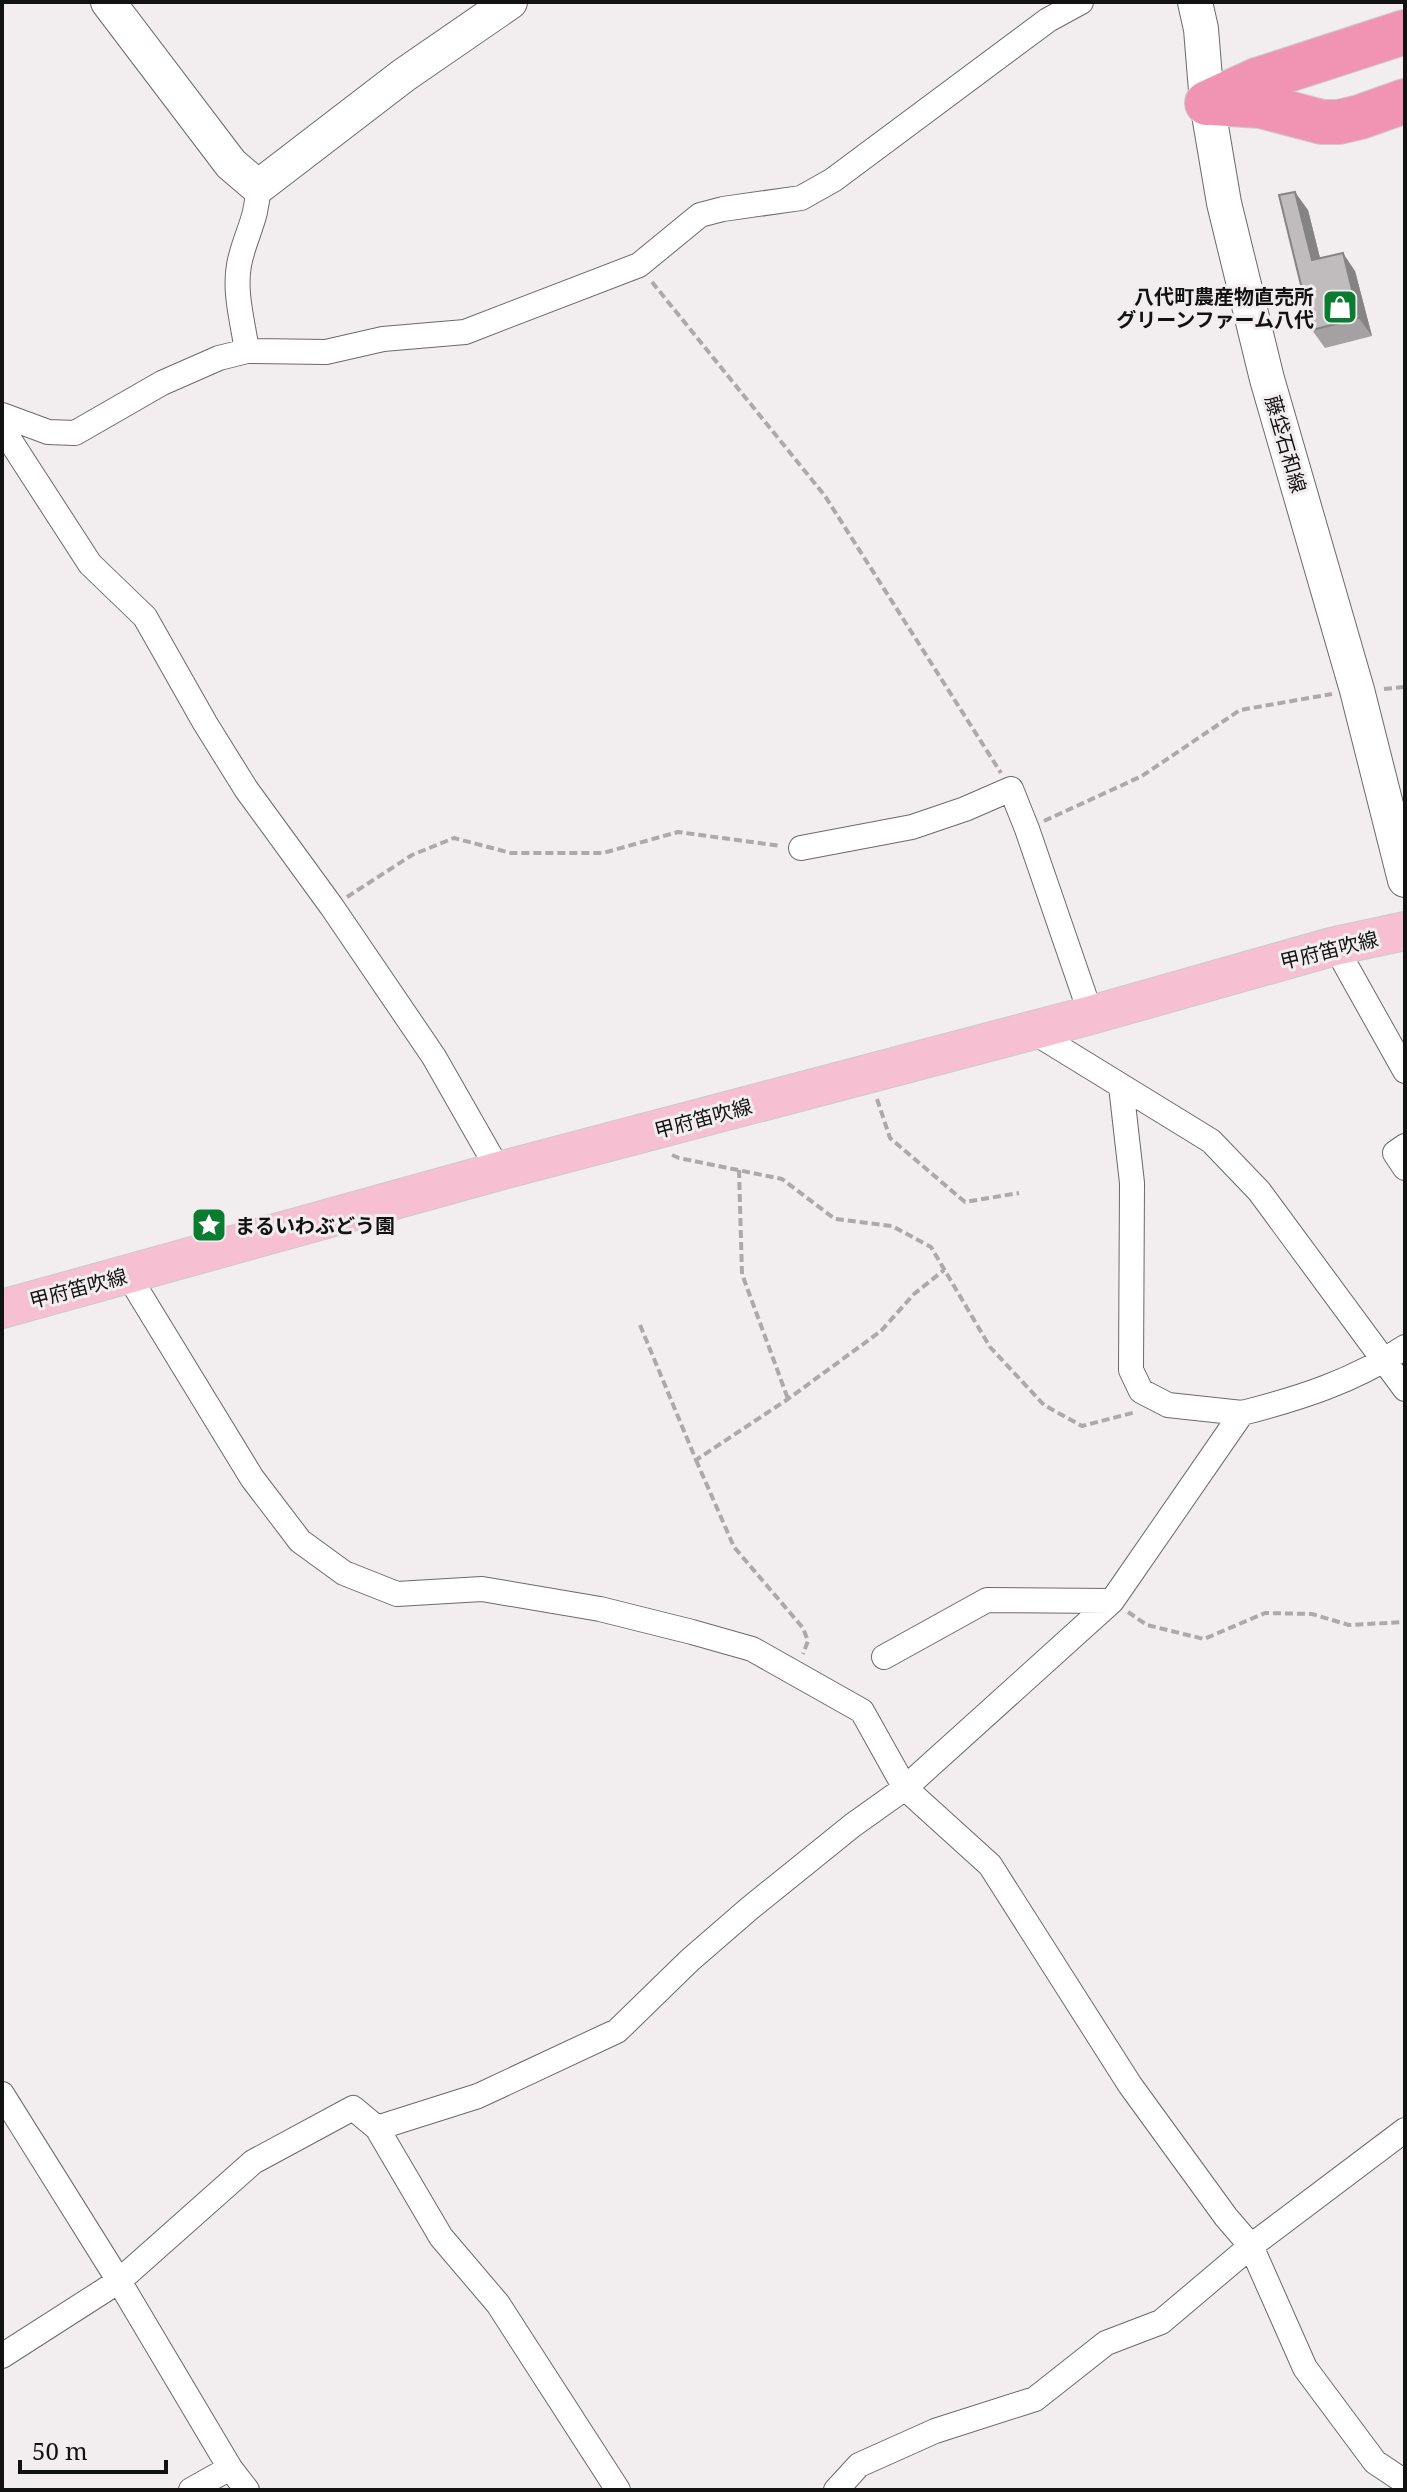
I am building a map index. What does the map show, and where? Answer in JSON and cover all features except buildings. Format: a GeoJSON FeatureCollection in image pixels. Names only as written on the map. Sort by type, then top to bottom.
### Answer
{"type":"FeatureCollection","features":[{"type":"Feature","properties":{"kind":"highway"},"geometry":{"type":"LineString","coordinates":[[1207,103],[1257,80],[1405,32]]}},
{"type":"Feature","properties":{"kind":"highway"},"geometry":{"type":"LineString","coordinates":[[1207,103],[1261,106],[1322,122],[1339,122],[1405,101]]}},
{"type":"Feature","properties":{"kind":"main road"},"geometry":{"type":"LineString","coordinates":[[108,2],[231,164],[258,187],[404,75],[510,2]]}},
{"type":"Feature","properties":{"kind":"main road","name":"藤垈石和線"},"geometry":{"type":"LineString","coordinates":[[1195,2],[1201,29],[1207,103],[1224,203],[1267,379],[1357,690],[1405,880]]}},
{"type":"Feature","properties":{"kind":"main road","name":"甲府笛吹線"},"geometry":{"type":"LineString","coordinates":[[2,1309],[499,1171],[1032,1031],[1335,946],[1405,931]]}},
{"type":"Feature","properties":{"kind":"street"},"geometry":{"type":"LineString","coordinates":[[2,415],[48,432],[75,433],[162,383],[219,358],[247,351],[326,352],[383,339],[465,332],[639,265],[700,215],[801,198],[833,180],[1048,20],[1081,2]]}},
{"type":"Feature","properties":{"kind":"street"},"geometry":{"type":"LineString","coordinates":[[247,351],[236,286],[239,262],[258,202],[258,187]]}},
{"type":"Feature","properties":{"kind":"street"},"geometry":{"type":"LineString","coordinates":[[2,428],[90,564],[145,617],[246,789],[332,907],[434,1057],[499,1171]]}},
{"type":"Feature","properties":{"kind":"street"},"geometry":{"type":"LineString","coordinates":[[801,848],[912,827],[1011,789],[1091,1015]]}},
{"type":"Feature","properties":{"kind":"street"},"geometry":{"type":"LineString","coordinates":[[1335,946],[1405,1071]]}},
{"type":"Feature","properties":{"kind":"street"},"geometry":{"type":"LineString","coordinates":[[1032,1031],[1211,1141],[1259,1191],[1405,1389]]}},
{"type":"Feature","properties":{"kind":"street"},"geometry":{"type":"LineString","coordinates":[[1121,1086],[1132,1183],[1131,1370],[1141,1391],[1168,1405],[1242,1413],[1304,1397],[1383,1361],[1405,1347]]}},
{"type":"Feature","properties":{"kind":"street"},"geometry":{"type":"LineString","coordinates":[[1405,1146],[1395,1153],[1405,1168]]}},
{"type":"Feature","properties":{"kind":"street"},"geometry":{"type":"LineString","coordinates":[[128,1275],[252,1478],[300,1541],[344,1573],[397,1594],[482,1589],[600,1609],[752,1649],[862,1711],[905,1788],[990,1865],[1130,2085],[1226,2217],[1251,2246],[1305,2368],[1375,2462],[1405,2482]]}},
{"type":"Feature","properties":{"kind":"street"},"geometry":{"type":"LineString","coordinates":[[377,2128],[478,2096],[617,2031],[690,1960],[853,1825],[905,1788],[1112,1601],[1242,1413]]}},
{"type":"Feature","properties":{"kind":"street"},"geometry":{"type":"LineString","coordinates":[[884,1657],[987,1600],[1112,1601]]}},
{"type":"Feature","properties":{"kind":"street"},"geometry":{"type":"LineString","coordinates":[[2,2094],[119,2281],[230,2468],[247,2490]]}},
{"type":"Feature","properties":{"kind":"street"},"geometry":{"type":"LineString","coordinates":[[2,2356],[119,2281],[253,2162],[353,2108],[377,2128],[441,2237],[498,2304],[618,2490]]}},
{"type":"Feature","properties":{"kind":"street"},"geometry":{"type":"LineString","coordinates":[[836,2490],[859,2465],[935,2431],[1035,2399],[1106,2343],[1161,2322],[1251,2246],[1405,2130]]}},
{"type":"Feature","properties":{"kind":"street"},"geometry":{"type":"LineString","coordinates":[[191,2490],[230,2468]]}},
{"type":"Feature","properties":{"kind":"path"},"geometry":{"type":"LineString","coordinates":[[639,265],[825,496],[1011,789]]}},
{"type":"Feature","properties":{"kind":"path"},"geometry":{"type":"LineString","coordinates":[[1027,829],[1142,776],[1240,710],[1357,690],[1405,687]]}},
{"type":"Feature","properties":{"kind":"path"},"geometry":{"type":"LineString","coordinates":[[332,907],[412,855],[454,838],[511,853],[603,853],[678,832],[801,848]]}},
{"type":"Feature","properties":{"kind":"path"},"geometry":{"type":"LineString","coordinates":[[869,1074],[890,1138],[965,1202],[1019,1193]]}},
{"type":"Feature","properties":{"kind":"path"},"geometry":{"type":"LineString","coordinates":[[635,1136],[679,1158],[782,1179],[835,1219],[892,1226],[931,1247],[990,1347],[1044,1405],[1082,1426],[1168,1405]]}},
{"type":"Feature","properties":{"kind":"path"},"geometry":{"type":"LineString","coordinates":[[739,1170],[742,1274],[788,1399]]}},
{"type":"Feature","properties":{"kind":"path"},"geometry":{"type":"LineString","coordinates":[[696,1460],[788,1399],[881,1331],[914,1294],[944,1270]]}},
{"type":"Feature","properties":{"kind":"path"},"geometry":{"type":"LineString","coordinates":[[640,1325],[734,1547],[803,1628],[808,1641],[794,1673]]}},
{"type":"Feature","properties":{"kind":"path"},"geometry":{"type":"LineString","coordinates":[[1112,1601],[1147,1625],[1204,1639],[1265,1613],[1312,1614],[1349,1625],[1405,1622]]}},
{"type":"Feature","properties":{"kind":"place","name":"八代町農産物直売所 グリーンファーム八代"},"geometry":{"type":"Point","coordinates":[1340,307]}},
{"type":"Feature","properties":{"kind":"place","name":"まるいわぶどう園"},"geometry":{"type":"Point","coordinates":[209,1225]}}]}
